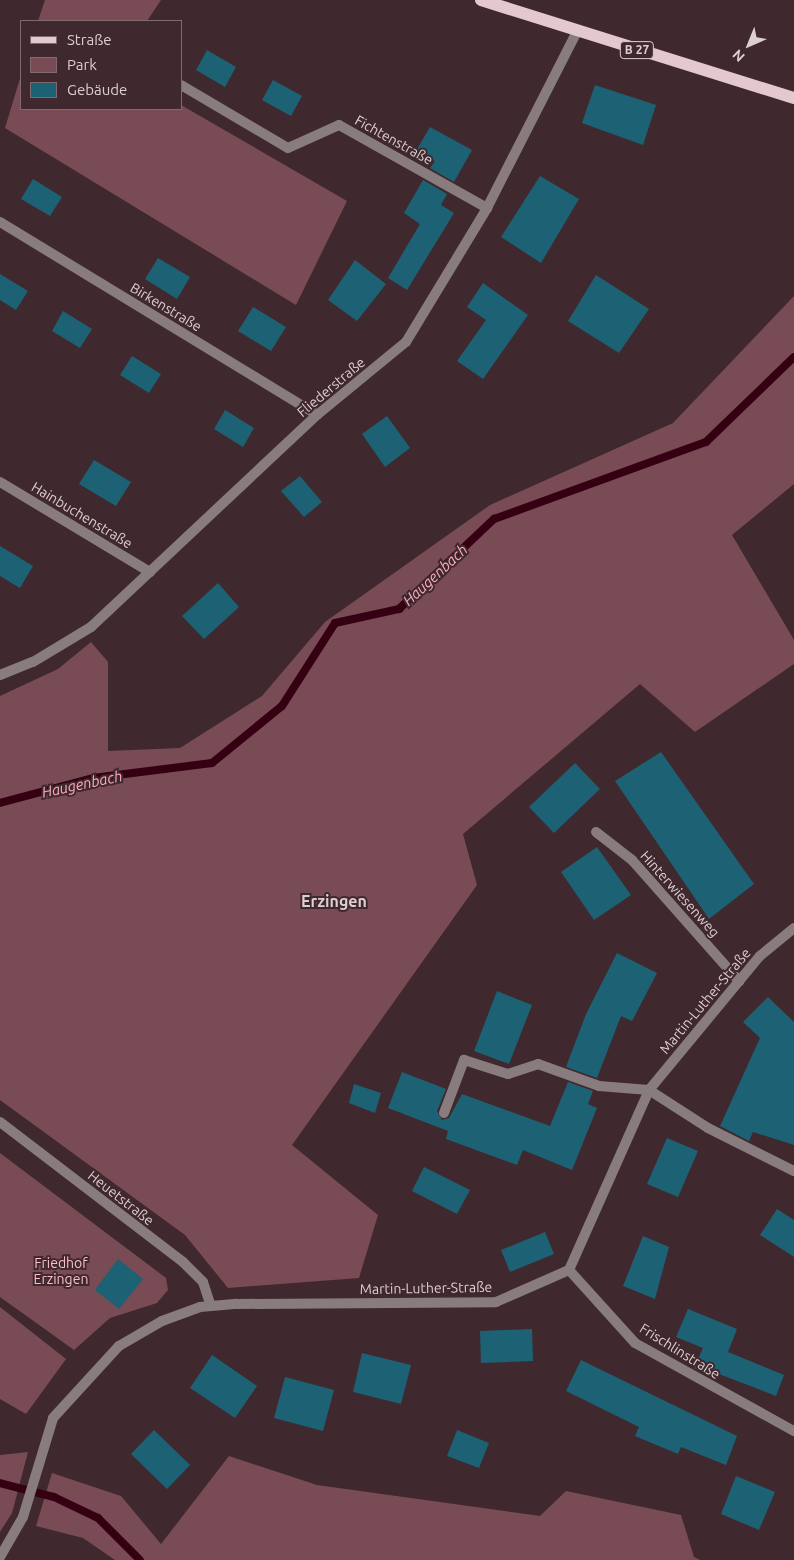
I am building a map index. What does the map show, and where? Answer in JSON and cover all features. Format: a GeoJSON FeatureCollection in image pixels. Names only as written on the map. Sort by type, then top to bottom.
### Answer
{"type":"FeatureCollection","features":[{"type":"Feature","properties":{"kind":"main road","name":"B 27"},"geometry":{"type":"LineString","coordinates":[[481,0],[794,98]]}},
{"type":"Feature","properties":{"kind":"street","name":"Fliederstraße"},"geometry":{"type":"LineString","coordinates":[[0,675],[33,662],[91,627],[317,415],[406,342],[487,208],[577,31]]}},
{"type":"Feature","properties":{"kind":"street","name":"Fichtenstraße"},"geometry":{"type":"LineString","coordinates":[[182,86],[288,148],[339,125],[487,208]]}},
{"type":"Feature","properties":{"kind":"street","name":"Birkenstraße"},"geometry":{"type":"LineString","coordinates":[[0,222],[317,415]]}},
{"type":"Feature","properties":{"kind":"street","name":"Hainbuchenstraße"},"geometry":{"type":"LineString","coordinates":[[0,482],[150,572]]}},
{"type":"Feature","properties":{"kind":"street","name":"Hinterwiesenweg"},"geometry":{"type":"LineString","coordinates":[[596,832],[632,860],[739,981]]}},
{"type":"Feature","properties":{"kind":"street","name":"Martin-Luther-Straße"},"geometry":{"type":"LineString","coordinates":[[0,1557],[23,1516],[52,1418],[119,1346],[162,1321],[211,1306],[496,1302],[569,1270],[649,1090],[760,956],[794,928]]}},
{"type":"Feature","properties":{"kind":"street"},"geometry":{"type":"LineString","coordinates":[[444,1113],[464,1060],[508,1074],[538,1064],[600,1086],[649,1090],[708,1128],[794,1171]]}},
{"type":"Feature","properties":{"kind":"street","name":"Heuetstraße"},"geometry":{"type":"LineString","coordinates":[[0,1122],[183,1262],[203,1282],[211,1306]]}},
{"type":"Feature","properties":{"kind":"street","name":"Frischlinstraße"},"geometry":{"type":"LineString","coordinates":[[569,1270],[635,1343],[794,1431]]}},
{"type":"Feature","properties":{"kind":"green space"},"geometry":{"type":"Polygon","coordinates":[[[45,0],[161,0],[148,20],[38,20],[45,0]]]}},
{"type":"Feature","properties":{"kind":"green space"},"geometry":{"type":"Polygon","coordinates":[[[20,78],[20,110],[182,110],[182,106],[347,201],[296,305],[5,128],[20,78]]]}},
{"type":"Feature","properties":{"kind":"green space"},"geometry":{"type":"Polygon","coordinates":[[[794,296],[794,484],[732,535],[794,640],[794,664],[695,732],[640,684],[463,834],[477,885],[292,1145],[378,1215],[359,1278],[228,1288],[185,1235],[0,1100],[0,696],[58,669],[91,642],[108,662],[108,751],[180,748],[262,696],[325,622],[490,505],[673,423],[794,296]]]}},
{"type":"Feature","properties":{"kind":"green space","name":"Friedhof Erzingen"},"geometry":{"type":"Polygon","coordinates":[[[0,1153],[166,1278],[168,1290],[157,1303],[110,1318],[74,1350],[0,1297],[0,1153]]]}},
{"type":"Feature","properties":{"kind":"green space"},"geometry":{"type":"Polygon","coordinates":[[[0,1307],[66,1359],[26,1414],[0,1399],[0,1307]]]}},
{"type":"Feature","properties":{"kind":"green space"},"geometry":{"type":"Polygon","coordinates":[[[28,1452],[12,1513],[0,1532],[0,1455],[28,1452]]]}},
{"type":"Feature","properties":{"kind":"green space"},"geometry":{"type":"Polygon","coordinates":[[[229,1456],[317,1485],[540,1516],[566,1491],[681,1515],[694,1557],[700,1560],[115,1560],[83,1538],[36,1526],[52,1473],[121,1496],[161,1544],[229,1456]]]}},
{"type":"Feature","properties":{"kind":"building"},"geometry":{"type":"Polygon","coordinates":[[[207,50],[236,67],[225,87],[196,70],[207,50]]]}},
{"type":"Feature","properties":{"kind":"building"},"geometry":{"type":"Polygon","coordinates":[[[273,80],[302,96],[291,116],[262,100],[273,80]]]}},
{"type":"Feature","properties":{"kind":"building"},"geometry":{"type":"Polygon","coordinates":[[[595,85],[656,105],[643,145],[582,123],[595,85]]]}},
{"type":"Feature","properties":{"kind":"building"},"geometry":{"type":"Polygon","coordinates":[[[430,127],[472,150],[454,182],[430,168],[435,161],[416,151],[430,127]]]}},
{"type":"Feature","properties":{"kind":"building"},"geometry":{"type":"Polygon","coordinates":[[[540,176],[579,199],[541,263],[501,237],[540,176]]]}},
{"type":"Feature","properties":{"kind":"building"},"geometry":{"type":"Polygon","coordinates":[[[33,179],[62,197],[50,216],[21,199],[33,179]]]}},
{"type":"Feature","properties":{"kind":"building"},"geometry":{"type":"Polygon","coordinates":[[[423,180],[447,194],[441,205],[454,213],[407,290],[388,278],[420,224],[404,213],[423,180]]]}},
{"type":"Feature","properties":{"kind":"building"},"geometry":{"type":"Polygon","coordinates":[[[158,258],[190,277],[177,299],[145,279],[158,258]]]}},
{"type":"Feature","properties":{"kind":"building"},"geometry":{"type":"Polygon","coordinates":[[[355,260],[386,284],[357,321],[328,300],[355,260]]]}},
{"type":"Feature","properties":{"kind":"building"},"geometry":{"type":"Polygon","coordinates":[[[0,274],[28,291],[16,310],[0,300],[0,274]]]}},
{"type":"Feature","properties":{"kind":"building"},"geometry":{"type":"Polygon","coordinates":[[[596,275],[649,309],[619,353],[568,321],[596,275]]]}},
{"type":"Feature","properties":{"kind":"building"},"geometry":{"type":"Polygon","coordinates":[[[483,283],[528,315],[483,379],[457,361],[486,320],[467,307],[483,283]]]}},
{"type":"Feature","properties":{"kind":"building"},"geometry":{"type":"Polygon","coordinates":[[[253,307],[286,327],[271,351],[238,331],[253,307]]]}},
{"type":"Feature","properties":{"kind":"building"},"geometry":{"type":"Polygon","coordinates":[[[63,311],[92,329],[80,348],[52,331],[63,311]]]}},
{"type":"Feature","properties":{"kind":"building"},"geometry":{"type":"Polygon","coordinates":[[[132,356],[161,374],[149,393],[120,375],[132,356]]]}},
{"type":"Feature","properties":{"kind":"building"},"geometry":{"type":"Polygon","coordinates":[[[225,410],[254,428],[243,447],[214,429],[225,410]]]}},
{"type":"Feature","properties":{"kind":"building"},"geometry":{"type":"Polygon","coordinates":[[[387,416],[410,448],[385,467],[362,434],[387,416]]]}},
{"type":"Feature","properties":{"kind":"building"},"geometry":{"type":"Polygon","coordinates":[[[94,460],[131,482],[116,506],[79,484],[94,460]]]}},
{"type":"Feature","properties":{"kind":"building"},"geometry":{"type":"Polygon","coordinates":[[[300,476],[322,502],[304,517],[281,491],[300,476]]]}},
{"type":"Feature","properties":{"kind":"building"},"geometry":{"type":"Polygon","coordinates":[[[0,546],[33,566],[20,588],[0,576],[0,546]]]}},
{"type":"Feature","properties":{"kind":"building"},"geometry":{"type":"Polygon","coordinates":[[[218,583],[239,607],[204,639],[182,616],[218,583]]]}},
{"type":"Feature","properties":{"kind":"building"},"geometry":{"type":"Polygon","coordinates":[[[661,752],[754,884],[709,919],[615,781],[661,752]]]}},
{"type":"Feature","properties":{"kind":"building"},"geometry":{"type":"Polygon","coordinates":[[[575,763],[600,789],[554,833],[529,807],[575,763]]]}},
{"type":"Feature","properties":{"kind":"building"},"geometry":{"type":"Polygon","coordinates":[[[597,847],[631,895],[594,920],[561,872],[597,847]]]}},
{"type":"Feature","properties":{"kind":"building"},"geometry":{"type":"Polygon","coordinates":[[[617,953],[657,973],[632,1021],[621,1016],[597,1078],[566,1067],[586,1014],[617,953]]]}},
{"type":"Feature","properties":{"kind":"building"},"geometry":{"type":"Polygon","coordinates":[[[497,991],[532,1005],[509,1064],[474,1051],[497,991]]]}},
{"type":"Feature","properties":{"kind":"building"},"geometry":{"type":"Polygon","coordinates":[[[768,997],[794,1022],[794,1145],[753,1132],[749,1141],[720,1126],[760,1038],[743,1022],[768,997]]]}},
{"type":"Feature","properties":{"kind":"building"},"geometry":{"type":"Polygon","coordinates":[[[402,1072],[446,1089],[437,1111],[442,1120],[449,1118],[462,1094],[550,1126],[568,1082],[593,1091],[588,1104],[597,1108],[572,1170],[523,1150],[517,1165],[446,1139],[448,1131],[388,1108],[402,1072]]]}},
{"type":"Feature","properties":{"kind":"building"},"geometry":{"type":"Polygon","coordinates":[[[354,1084],[381,1093],[375,1113],[349,1103],[354,1084]]]}},
{"type":"Feature","properties":{"kind":"building"},"geometry":{"type":"Polygon","coordinates":[[[667,1138],[698,1151],[678,1197],[647,1184],[667,1138]]]}},
{"type":"Feature","properties":{"kind":"building"},"geometry":{"type":"Polygon","coordinates":[[[424,1167],[470,1190],[457,1214],[412,1191],[424,1167]]]}},
{"type":"Feature","properties":{"kind":"building"},"geometry":{"type":"Polygon","coordinates":[[[777,1209],[794,1220],[794,1257],[760,1235],[777,1209]]]}},
{"type":"Feature","properties":{"kind":"building"},"geometry":{"type":"Polygon","coordinates":[[[545,1232],[554,1254],[510,1272],[501,1250],[545,1232]]]}},
{"type":"Feature","properties":{"kind":"building"},"geometry":{"type":"Polygon","coordinates":[[[643,1236],[669,1247],[655,1299],[623,1286],[643,1236]]]}},
{"type":"Feature","properties":{"kind":"building"},"geometry":{"type":"Polygon","coordinates":[[[118,1259],[143,1279],[119,1309],[95,1290],[118,1259]]]}},
{"type":"Feature","properties":{"kind":"building"},"geometry":{"type":"Polygon","coordinates":[[[688,1309],[737,1329],[728,1352],[784,1375],[776,1396],[719,1374],[716,1379],[694,1368],[703,1348],[676,1337],[688,1309]]]}},
{"type":"Feature","properties":{"kind":"building"},"geometry":{"type":"Polygon","coordinates":[[[532,1329],[533,1361],[481,1363],[480,1331],[532,1329]]]}},
{"type":"Feature","properties":{"kind":"building"},"geometry":{"type":"Polygon","coordinates":[[[362,1353],[411,1365],[401,1404],[353,1392],[362,1353]]]}},
{"type":"Feature","properties":{"kind":"building"},"geometry":{"type":"Polygon","coordinates":[[[212,1355],[257,1386],[235,1418],[190,1388],[212,1355]]]}},
{"type":"Feature","properties":{"kind":"building"},"geometry":{"type":"Polygon","coordinates":[[[581,1360],[737,1436],[726,1465],[681,1447],[678,1454],[635,1436],[639,1427],[566,1391],[581,1360]]]}},
{"type":"Feature","properties":{"kind":"building"},"geometry":{"type":"Polygon","coordinates":[[[285,1377],[334,1390],[323,1431],[274,1418],[285,1377]]]}},
{"type":"Feature","properties":{"kind":"building"},"geometry":{"type":"Polygon","coordinates":[[[154,1430],[190,1465],[167,1489],[131,1454],[154,1430]]]}},
{"type":"Feature","properties":{"kind":"building"},"geometry":{"type":"Polygon","coordinates":[[[457,1430],[489,1443],[479,1468],[447,1456],[457,1430]]]}},
{"type":"Feature","properties":{"kind":"building"},"geometry":{"type":"Polygon","coordinates":[[[736,1476],[775,1492],[759,1530],[721,1514],[736,1476]]]}},
{"type":"Feature","properties":{"kind":"waterway","name":"Haugenbach"},"geometry":{"type":"LineString","coordinates":[[0,803],[93,778],[212,763],[282,706],[335,623],[399,609],[494,519],[706,442],[794,357]]}},
{"type":"Feature","properties":{"kind":"waterway"},"geometry":{"type":"LineString","coordinates":[[0,1483],[54,1497],[98,1518],[140,1560]]}},
{"type":"Feature","properties":{"kind":"district","name":"Erzingen"},"geometry":{"type":"Point","coordinates":[334,901]}}]}
